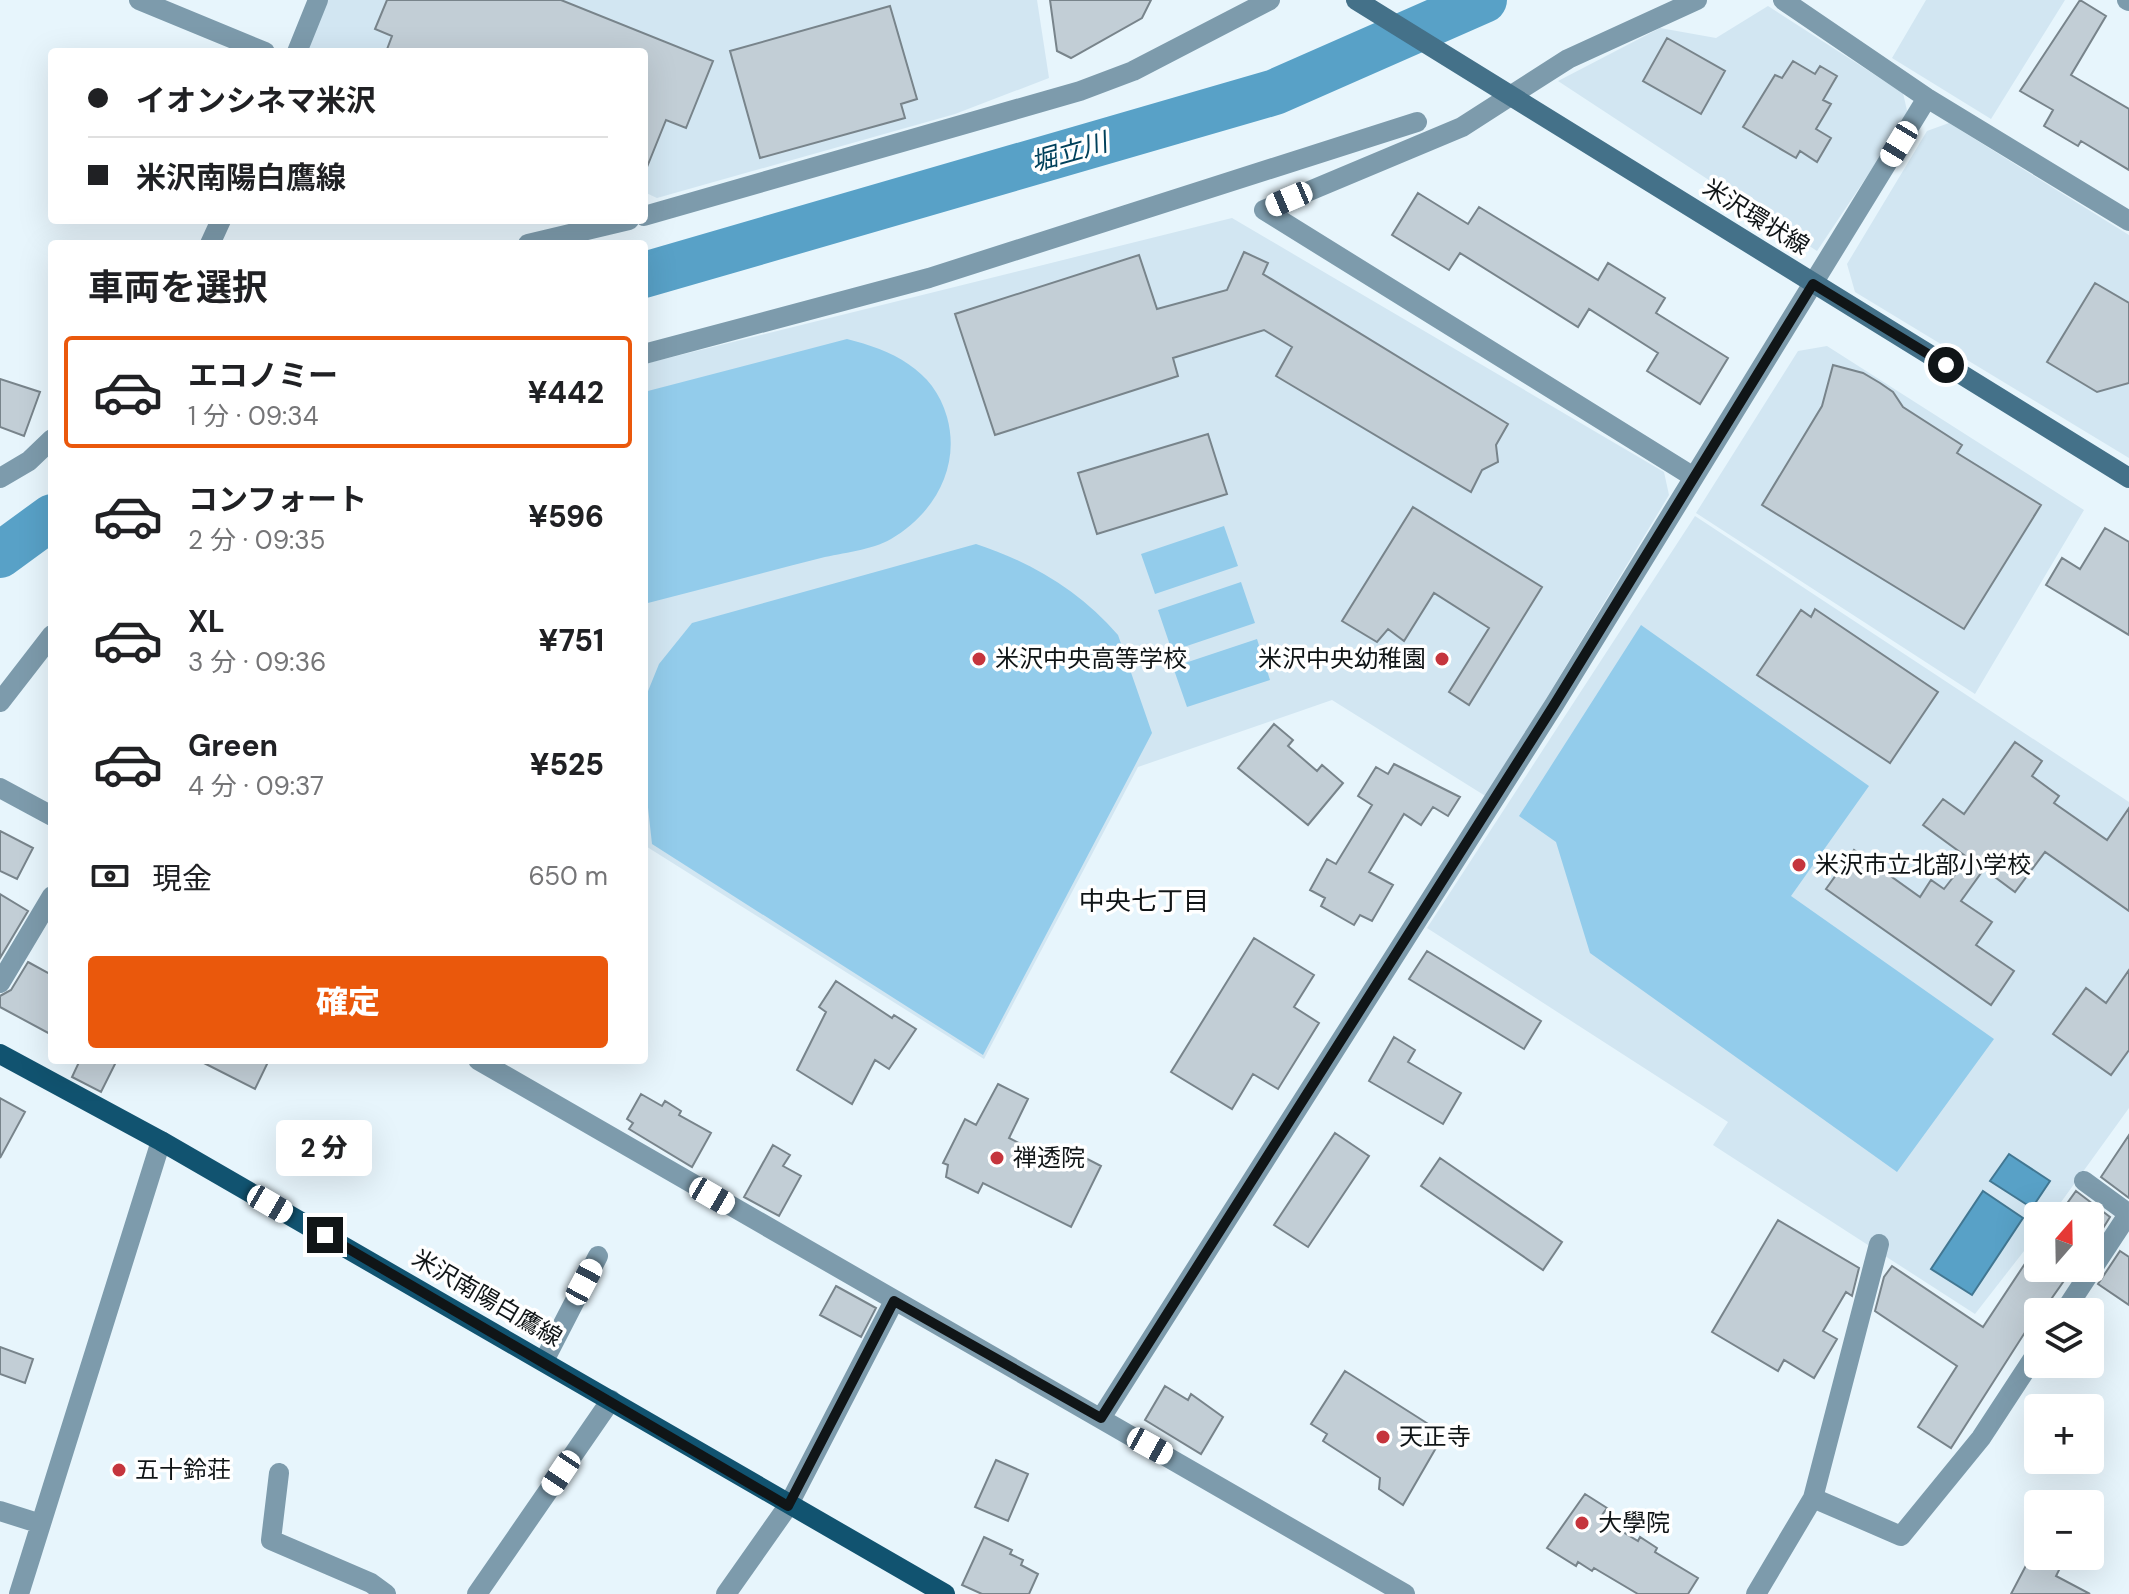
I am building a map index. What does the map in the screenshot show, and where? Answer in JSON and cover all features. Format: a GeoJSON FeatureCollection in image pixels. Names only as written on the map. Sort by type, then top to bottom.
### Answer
{"type":"FeatureCollection","features":[{"type":"Feature","properties":{"kind":"main road","name":"米沢環状線"},"geometry":{"type":"LineString","coordinates":[[1356,0],[2129,478]]}},
{"type":"Feature","properties":{"kind":"main road","name":"米沢南陽白鷹線"},"geometry":{"type":"LineString","coordinates":[[0,1054],[161,1141],[945,1594]]}},
{"type":"Feature","properties":{"kind":"street"},"geometry":{"type":"LineString","coordinates":[[139,0],[255,48]]}},
{"type":"Feature","properties":{"kind":"street"},"geometry":{"type":"LineString","coordinates":[[299,48],[318,0]]}},
{"type":"Feature","properties":{"kind":"street"},"geometry":{"type":"LineString","coordinates":[[648,215],[1080,91],[1133,71],[1270,0]]}},
{"type":"Feature","properties":{"kind":"street"},"geometry":{"type":"LineString","coordinates":[[1692,476],[1264,210],[1462,127],[1568,59],[1697,0]]}},
{"type":"Feature","properties":{"kind":"street"},"geometry":{"type":"LineString","coordinates":[[1783,0],[1927,98],[2129,221]]}},
{"type":"Feature","properties":{"kind":"street"},"geometry":{"type":"LineString","coordinates":[[1101,1418],[1546,718],[1927,98]]}},
{"type":"Feature","properties":{"kind":"street"},"geometry":{"type":"LineString","coordinates":[[648,353],[929,278],[1417,122]]}},
{"type":"Feature","properties":{"kind":"street"},"geometry":{"type":"LineString","coordinates":[[545,240],[612,224]]}},
{"type":"Feature","properties":{"kind":"street"},"geometry":{"type":"LineString","coordinates":[[0,478],[29,461],[48,443]]}},
{"type":"Feature","properties":{"kind":"street"},"geometry":{"type":"LineString","coordinates":[[0,702],[48,640]]}},
{"type":"Feature","properties":{"kind":"street"},"geometry":{"type":"LineString","coordinates":[[0,788],[48,814]]}},
{"type":"Feature","properties":{"kind":"street"},"geometry":{"type":"LineString","coordinates":[[0,983],[48,903]]}},
{"type":"Feature","properties":{"kind":"street"},"geometry":{"type":"LineString","coordinates":[[485,1064],[1405,1594]]}},
{"type":"Feature","properties":{"kind":"street"},"geometry":{"type":"LineString","coordinates":[[19,1594],[161,1141]]}},
{"type":"Feature","properties":{"kind":"street"},"geometry":{"type":"LineString","coordinates":[[2073,1298],[2129,1214],[2084,1181]]}},
{"type":"Feature","properties":{"kind":"street"},"geometry":{"type":"LineString","coordinates":[[1756,1594],[1813,1498],[1879,1244]]}},
{"type":"Feature","properties":{"kind":"street"},"geometry":{"type":"LineString","coordinates":[[544,1361],[598,1256]]}},
{"type":"Feature","properties":{"kind":"street"},"geometry":{"type":"LineString","coordinates":[[726,1594],[788,1506],[894,1301]]}},
{"type":"Feature","properties":{"kind":"street"},"geometry":{"type":"LineString","coordinates":[[1813,1498],[1901,1536],[1981,1438],[2024,1372]]}},
{"type":"Feature","properties":{"kind":"street"},"geometry":{"type":"LineString","coordinates":[[477,1594],[611,1400]]}},
{"type":"Feature","properties":{"kind":"street"},"geometry":{"type":"LineString","coordinates":[[279,1473],[271,1540],[374,1590]]}},
{"type":"Feature","properties":{"kind":"street"},"geometry":{"type":"LineString","coordinates":[[0,1511],[41,1524]]}},
{"type":"Feature","properties":{"kind":"shaded area"},"geometry":{"type":"Polygon","coordinates":[[[328,0],[1037,0],[1049,78],[955,114],[657,198],[648,194],[648,48],[309,48],[328,0]]]}},
{"type":"Feature","properties":{"kind":"shaded area"},"geometry":{"type":"Polygon","coordinates":[[[1926,0],[2065,0],[1991,119],[1892,58],[1926,0]]]}},
{"type":"Feature","properties":{"kind":"shaded area"},"geometry":{"type":"Polygon","coordinates":[[[1768,6],[1903,93],[1908,115],[1817,251],[1558,81],[1660,28],[1716,38],[1768,6]]]}},
{"type":"Feature","properties":{"kind":"shaded area"},"geometry":{"type":"Polygon","coordinates":[[[1949,123],[2129,235],[2129,458],[1855,292],[1847,264],[1927,131],[1949,123]]]}},
{"type":"Feature","properties":{"kind":"shaded area","name":"米沢中央高等学校"},"geometry":{"type":"Polygon","coordinates":[[[1232,218],[1664,472],[1669,495],[1487,797],[1332,700],[1138,767],[984,1059],[648,848],[648,363],[1232,218]]]}},
{"type":"Feature","properties":{"kind":"shaded area"},"geometry":{"type":"Polygon","coordinates":[[[847,339],[895,356],[909,364],[932,386],[947,417],[950,454],[947,471],[931,503],[906,529],[891,539],[857,551],[648,603],[648,391],[847,339]]]}},
{"type":"Feature","properties":{"kind":"shaded area"},"geometry":{"type":"Polygon","coordinates":[[[1827,346],[2084,510],[1975,694],[1696,513],[1798,351],[1827,346]]]}},
{"type":"Feature","properties":{"kind":"shaded area","name":"米沢市立北部小学校"},"geometry":{"type":"Polygon","coordinates":[[[1695,516],[2129,802],[2129,1108],[2061,1202],[2024,1202],[2024,1251],[1975,1314],[1713,1145],[1728,1122],[1427,928],[1695,516]]]}},
{"type":"Feature","properties":{"kind":"shaded area"},"geometry":{"type":"Polygon","coordinates":[[[1224,526],[1238,566],[1155,594],[1141,554],[1224,526]]]}},
{"type":"Feature","properties":{"kind":"shaded area"},"geometry":{"type":"Polygon","coordinates":[[[976,544],[1016,560],[1053,580],[1088,605],[1118,635],[1152,733],[983,1055],[652,844],[648,808],[648,691],[659,664],[692,623],[976,544]]]}},
{"type":"Feature","properties":{"kind":"shaded area"},"geometry":{"type":"Polygon","coordinates":[[[1241,582],[1255,623],[1172,651],[1158,610],[1241,582]]]}},
{"type":"Feature","properties":{"kind":"shaded area"},"geometry":{"type":"Polygon","coordinates":[[[1641,625],[1869,786],[1791,896],[1994,1039],[1897,1172],[1590,953],[1556,842],[1519,816],[1641,625]]]}},
{"type":"Feature","properties":{"kind":"shaded area"},"geometry":{"type":"Polygon","coordinates":[[[1257,639],[1270,680],[1187,707],[1173,667],[1257,639]]]}},
{"type":"Feature","properties":{"kind":"shaded area"},"geometry":{"type":"Polygon","coordinates":[[[2009,1154],[2050,1181],[2036,1202],[2024,1203],[1990,1181],[2009,1154]]]}},
{"type":"Feature","properties":{"kind":"shaded area"},"geometry":{"type":"Polygon","coordinates":[[[1983,1191],[2023,1218],[1972,1295],[1931,1269],[1983,1191]]]}},
{"type":"Feature","properties":{"kind":"building"},"geometry":{"type":"Polygon","coordinates":[[[387,0],[561,0],[713,61],[686,128],[666,120],[648,165],[648,48],[388,48],[392,36],[375,29],[387,0]]]}},
{"type":"Feature","properties":{"kind":"building"},"geometry":{"type":"Polygon","coordinates":[[[1050,0],[1151,0],[1142,18],[1071,58],[1057,51],[1050,0]]]}},
{"type":"Feature","properties":{"kind":"building"},"geometry":{"type":"Polygon","coordinates":[[[2080,0],[2106,16],[2071,75],[2129,109],[2129,170],[2081,141],[2078,146],[2044,126],[2053,110],[2020,91],[2080,0]]]}},
{"type":"Feature","properties":{"kind":"building"},"geometry":{"type":"Polygon","coordinates":[[[890,6],[917,99],[901,104],[905,118],[760,158],[730,51],[890,6]]]}},
{"type":"Feature","properties":{"kind":"building"},"geometry":{"type":"Polygon","coordinates":[[[1667,38],[1725,71],[1701,114],[1643,81],[1667,38]]]}},
{"type":"Feature","properties":{"kind":"building"},"geometry":{"type":"Polygon","coordinates":[[[1793,61],[1815,74],[1820,66],[1837,76],[1823,100],[1831,104],[1816,129],[1831,138],[1817,162],[1800,151],[1796,158],[1743,127],[1775,75],[1782,78],[1793,61]]]}},
{"type":"Feature","properties":{"kind":"building"},"geometry":{"type":"Polygon","coordinates":[[[1418,193],[1468,224],[1479,207],[1598,280],[1608,263],[1665,298],[1656,313],[1728,358],[1700,404],[1647,371],[1658,353],[1589,309],[1578,327],[1460,253],[1449,270],[1392,235],[1418,193]]]}},
{"type":"Feature","properties":{"kind":"building"},"geometry":{"type":"Polygon","coordinates":[[[1244,252],[1268,263],[1263,274],[1508,424],[1496,445],[1498,462],[1482,470],[1471,492],[1276,376],[1292,347],[1264,330],[1173,358],[1178,376],[995,435],[955,314],[1139,255],[1157,309],[1227,290],[1244,252]]]}},
{"type":"Feature","properties":{"kind":"building"},"geometry":{"type":"Polygon","coordinates":[[[2095,283],[2129,303],[2129,383],[2097,392],[2047,362],[2095,283]]]}},
{"type":"Feature","properties":{"kind":"building"},"geometry":{"type":"Polygon","coordinates":[[[1833,365],[1863,373],[1880,383],[1893,392],[1903,407],[1962,445],[1957,453],[2041,505],[1964,629],[1762,505],[1822,406],[1833,365]]]}},
{"type":"Feature","properties":{"kind":"building"},"geometry":{"type":"Polygon","coordinates":[[[0,379],[40,392],[24,436],[0,427],[0,379]]]}},
{"type":"Feature","properties":{"kind":"building"},"geometry":{"type":"Polygon","coordinates":[[[1208,434],[1227,494],[1097,534],[1078,473],[1208,434]]]}},
{"type":"Feature","properties":{"kind":"building"},"geometry":{"type":"Polygon","coordinates":[[[1413,507],[1542,587],[1469,705],[1449,692],[1489,628],[1434,593],[1404,641],[1388,629],[1377,642],[1342,621],[1413,507]]]}},
{"type":"Feature","properties":{"kind":"building"},"geometry":{"type":"Polygon","coordinates":[[[2105,528],[2129,542],[2129,635],[2046,585],[2062,558],[2080,569],[2105,528]]]}},
{"type":"Feature","properties":{"kind":"building"},"geometry":{"type":"Polygon","coordinates":[[[1815,609],[1938,692],[1890,763],[1757,675],[1801,610],[1811,617],[1815,609]]]}},
{"type":"Feature","properties":{"kind":"building"},"geometry":{"type":"Polygon","coordinates":[[[1274,724],[1293,740],[1288,746],[1317,771],[1322,765],[1343,783],[1308,825],[1238,768],[1274,724]]]}},
{"type":"Feature","properties":{"kind":"building"},"geometry":{"type":"Polygon","coordinates":[[[2015,742],[2042,761],[2032,776],[2059,796],[2054,803],[2107,840],[2129,808],[2129,911],[2045,852],[2015,892],[1984,869],[1961,901],[1992,922],[1976,945],[2014,971],[1991,1005],[1826,889],[1854,850],[1920,897],[1931,880],[1944,889],[1968,858],[1923,825],[1943,799],[1964,814],[2015,742]]]}},
{"type":"Feature","properties":{"kind":"building"},"geometry":{"type":"Polygon","coordinates":[[[1394,764],[1460,797],[1448,816],[1433,807],[1421,825],[1404,814],[1369,872],[1393,885],[1372,921],[1360,915],[1354,925],[1321,906],[1325,898],[1310,890],[1327,859],[1336,864],[1372,805],[1358,796],[1376,767],[1388,774],[1394,764]]]}},
{"type":"Feature","properties":{"kind":"building"},"geometry":{"type":"Polygon","coordinates":[[[0,831],[33,848],[17,879],[0,871],[0,831]]]}},
{"type":"Feature","properties":{"kind":"building"},"geometry":{"type":"Polygon","coordinates":[[[0,894],[28,911],[0,958],[0,894]]]}},
{"type":"Feature","properties":{"kind":"building"},"geometry":{"type":"Polygon","coordinates":[[[1254,938],[1314,975],[1294,1007],[1319,1023],[1278,1089],[1253,1074],[1232,1109],[1171,1072],[1254,938]]]}},
{"type":"Feature","properties":{"kind":"building"},"geometry":{"type":"Polygon","coordinates":[[[1427,951],[1541,1021],[1524,1049],[1409,979],[1427,951]]]}},
{"type":"Feature","properties":{"kind":"building"},"geometry":{"type":"Polygon","coordinates":[[[28,962],[48,973],[48,1033],[0,1007],[0,996],[11,990],[28,962]]]}},
{"type":"Feature","properties":{"kind":"building"},"geometry":{"type":"Polygon","coordinates":[[[2129,970],[2129,1050],[2111,1075],[2053,1034],[2086,988],[2106,1003],[2129,970]]]}},
{"type":"Feature","properties":{"kind":"building"},"geometry":{"type":"Polygon","coordinates":[[[836,981],[892,1018],[894,1015],[916,1029],[889,1069],[875,1060],[852,1104],[797,1070],[826,1012],[819,1007],[836,981]]]}},
{"type":"Feature","properties":{"kind":"building"},"geometry":{"type":"Polygon","coordinates":[[[1394,1037],[1415,1050],[1408,1062],[1461,1093],[1443,1124],[1369,1081],[1394,1037]]]}},
{"type":"Feature","properties":{"kind":"building"},"geometry":{"type":"Polygon","coordinates":[[[78,1064],[115,1064],[101,1092],[72,1077],[78,1064]]]}},
{"type":"Feature","properties":{"kind":"building"},"geometry":{"type":"Polygon","coordinates":[[[206,1064],[267,1064],[255,1089],[206,1064]]]}},
{"type":"Feature","properties":{"kind":"building","name":"禅透院"},"geometry":{"type":"Polygon","coordinates":[[[998,1084],[1028,1099],[1009,1138],[1069,1168],[1076,1153],[1101,1166],[1071,1227],[983,1183],[978,1193],[946,1177],[948,1165],[943,1163],[965,1119],[976,1125],[998,1084]]]}},
{"type":"Feature","properties":{"kind":"building"},"geometry":{"type":"Polygon","coordinates":[[[641,1094],[662,1106],[665,1101],[681,1111],[679,1115],[711,1133],[692,1167],[629,1129],[633,1123],[627,1119],[641,1094]]]}},
{"type":"Feature","properties":{"kind":"building"},"geometry":{"type":"Polygon","coordinates":[[[0,1098],[25,1112],[0,1158],[0,1098]]]}},
{"type":"Feature","properties":{"kind":"building"},"geometry":{"type":"Polygon","coordinates":[[[1335,1133],[1369,1156],[1308,1247],[1274,1225],[1335,1133]]]}},
{"type":"Feature","properties":{"kind":"building"},"geometry":{"type":"Polygon","coordinates":[[[2129,1135],[2129,1198],[2101,1177],[2129,1135]]]}},
{"type":"Feature","properties":{"kind":"building"},"geometry":{"type":"Polygon","coordinates":[[[773,1145],[790,1155],[783,1166],[801,1176],[779,1216],[744,1197],[773,1145]]]}},
{"type":"Feature","properties":{"kind":"building"},"geometry":{"type":"Polygon","coordinates":[[[1440,1158],[1562,1242],[1543,1270],[1421,1186],[1440,1158]]]}},
{"type":"Feature","properties":{"kind":"building"},"geometry":{"type":"Polygon","coordinates":[[[2076,1191],[2090,1202],[2068,1202],[2076,1191]]]}},
{"type":"Feature","properties":{"kind":"building"},"geometry":{"type":"Polygon","coordinates":[[[2104,1212],[2110,1217],[2104,1227],[2104,1212]]]}},
{"type":"Feature","properties":{"kind":"building"},"geometry":{"type":"Polygon","coordinates":[[[1778,1220],[1859,1268],[1852,1296],[1846,1292],[1823,1331],[1837,1339],[1814,1378],[1784,1360],[1778,1371],[1712,1332],[1778,1220]]]}},
{"type":"Feature","properties":{"kind":"building"},"geometry":{"type":"Polygon","coordinates":[[[2120,1251],[2129,1257],[2129,1305],[2098,1284],[2104,1282],[2104,1275],[2120,1251]]]}},
{"type":"Feature","properties":{"kind":"building"},"geometry":{"type":"Polygon","coordinates":[[[2024,1265],[2024,1282],[2063,1282],[2052,1298],[2024,1298],[2024,1334],[1951,1448],[1918,1427],[1957,1366],[1875,1311],[1884,1277],[1892,1266],[1983,1327],[2024,1265]]]}},
{"type":"Feature","properties":{"kind":"building"},"geometry":{"type":"Polygon","coordinates":[[[836,1286],[876,1308],[861,1337],[820,1315],[836,1286]]]}},
{"type":"Feature","properties":{"kind":"building"},"geometry":{"type":"Polygon","coordinates":[[[0,1347],[33,1359],[25,1383],[0,1374],[0,1347]]]}},
{"type":"Feature","properties":{"kind":"building","name":"天正寺"},"geometry":{"type":"Polygon","coordinates":[[[1345,1371],[1444,1434],[1403,1505],[1379,1489],[1380,1478],[1323,1441],[1327,1434],[1311,1424],[1345,1371]]]}},
{"type":"Feature","properties":{"kind":"building"},"geometry":{"type":"Polygon","coordinates":[[[1165,1386],[1188,1400],[1191,1394],[1223,1417],[1201,1454],[1145,1420],[1165,1386]]]}},
{"type":"Feature","properties":{"kind":"building"},"geometry":{"type":"Polygon","coordinates":[[[996,1460],[1028,1474],[1008,1521],[975,1507],[996,1460]]]}},
{"type":"Feature","properties":{"kind":"building"},"geometry":{"type":"Polygon","coordinates":[[[1585,1494],[1607,1508],[1600,1518],[1638,1541],[1640,1537],[1657,1548],[1655,1552],[1698,1578],[1688,1594],[1638,1594],[1594,1568],[1592,1571],[1578,1562],[1576,1566],[1547,1548],[1585,1494]]]}},
{"type":"Feature","properties":{"kind":"building"},"geometry":{"type":"Polygon","coordinates":[[[984,1537],[1012,1550],[1010,1554],[1023,1560],[1021,1565],[1038,1574],[1029,1594],[982,1594],[962,1585],[984,1537]]]}},
{"type":"Feature","properties":{"kind":"building"},"geometry":{"type":"Polygon","coordinates":[[[2024,1569],[2059,1570],[2056,1576],[2090,1594],[2011,1594],[2024,1569]]]}},
{"type":"Feature","properties":{"kind":"waterway","name":"堀立川"},"geometry":{"type":"LineString","coordinates":[[648,274],[1275,92],[1484,0]]}},
{"type":"Feature","properties":{"kind":"waterway","name":"堀立川"},"geometry":{"type":"LineString","coordinates":[[0,555],[48,520]]}},
{"type":"Feature","properties":{"kind":"place","name":"米沢中央高等学校"},"geometry":{"type":"Point","coordinates":[979,659]}},
{"type":"Feature","properties":{"kind":"place","name":"米沢中央幼稚園"},"geometry":{"type":"Point","coordinates":[1442,659]}},
{"type":"Feature","properties":{"kind":"place","name":"米沢市立北部小学校"},"geometry":{"type":"Point","coordinates":[1799,865]}},
{"type":"Feature","properties":{"kind":"place","name":"禅透院"},"geometry":{"type":"Point","coordinates":[997,1158]}},
{"type":"Feature","properties":{"kind":"place","name":"天正寺"},"geometry":{"type":"Point","coordinates":[1383,1437]}},
{"type":"Feature","properties":{"kind":"place","name":"五十鈴荘"},"geometry":{"type":"Point","coordinates":[119,1470]}},
{"type":"Feature","properties":{"kind":"place","name":"大學院"},"geometry":{"type":"Point","coordinates":[1582,1523]}},
{"type":"Feature","properties":{"kind":"district","name":"中央七丁目"},"geometry":{"type":"Point","coordinates":[1144,901]}},
{"type":"Feature","properties":{"kind":"route"},"geometry":{"type":"LineString","coordinates":[[325,1235],[788,1506],[894,1301],[1101,1418],[1554,705],[1692,476],[1813,284],[1946,365]]}}]}
